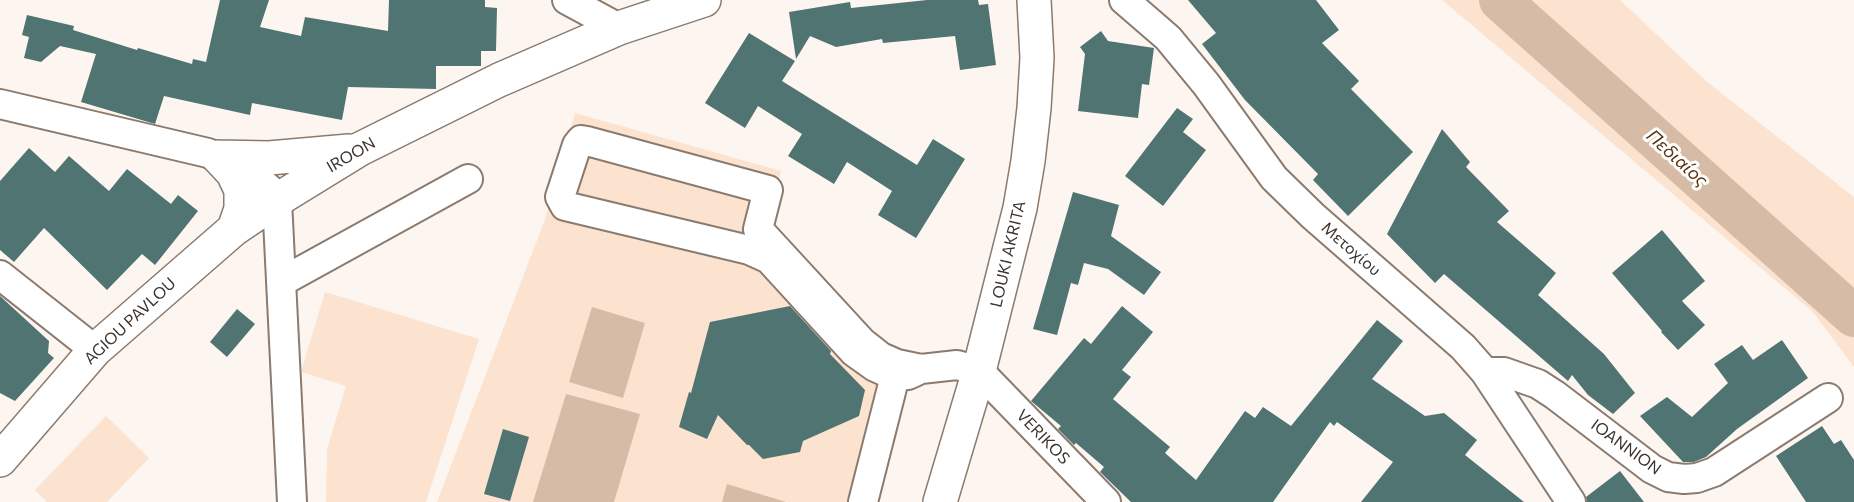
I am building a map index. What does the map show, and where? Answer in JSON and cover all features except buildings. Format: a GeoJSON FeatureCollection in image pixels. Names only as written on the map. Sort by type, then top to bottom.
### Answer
{"type":"FeatureCollection","features":[{"type":"Feature","properties":{"kind":"main road","name":"IROON"},"geometry":{"type":"LineString","coordinates":[[277,200],[360,149],[499,80],[619,28],[704,0]]}},
{"type":"Feature","properties":{"kind":"main road","name":"LOUKI AKRITA"},"geometry":{"type":"LineString","coordinates":[[940,502],[979,371],[1010,252],[1028,160],[1037,58],[1034,0]]}},
{"type":"Feature","properties":{"kind":"main road"},"geometry":{"type":"LineString","coordinates":[[218,157],[286,157],[360,149]]}},
{"type":"Feature","properties":{"kind":"main road"},"geometry":{"type":"LineString","coordinates":[[218,157],[233,173],[241,190],[242,209],[234,229]]}},
{"type":"Feature","properties":{"kind":"main road","name":"AGIOU PAVLOU"},"geometry":{"type":"LineString","coordinates":[[0,460],[95,350],[234,229],[277,200]]}},
{"type":"Feature","properties":{"kind":"street"},"geometry":{"type":"LineString","coordinates":[[567,0],[619,28]]}},
{"type":"Feature","properties":{"kind":"street","name":"Μετοχίου"},"geometry":{"type":"LineString","coordinates":[[1124,0],[1168,38],[1199,75],[1274,178],[1312,216],[1463,347],[1485,372],[1571,502]]}},
{"type":"Feature","properties":{"kind":"street"},"geometry":{"type":"LineString","coordinates":[[0,104],[158,140],[218,157],[249,171],[277,200],[292,502]]}},
{"type":"Feature","properties":{"kind":"street"},"geometry":{"type":"LineString","coordinates":[[908,372],[897,364],[880,357],[862,342],[758,229],[768,190],[588,141],[581,140],[577,145],[560,197],[566,206],[749,250],[769,260],[854,352],[875,367],[908,372],[957,365],[979,371]]}},
{"type":"Feature","properties":{"kind":"street"},"geometry":{"type":"LineString","coordinates":[[281,282],[468,179]]}},
{"type":"Feature","properties":{"kind":"street"},"geometry":{"type":"LineString","coordinates":[[0,275],[95,350]]}},
{"type":"Feature","properties":{"kind":"street","name":"VERIKOS"},"geometry":{"type":"LineString","coordinates":[[979,371],[1106,502]]}},
{"type":"Feature","properties":{"kind":"street"},"geometry":{"type":"LineString","coordinates":[[863,502],[908,372]]}},
{"type":"Feature","properties":{"kind":"street","name":"IOANNION"},"geometry":{"type":"LineString","coordinates":[[1485,372],[1504,372],[1538,384],[1652,469],[1668,477],[1684,479],[1714,472],[1828,398]]}},
{"type":"Feature","properties":{"kind":"shaded area"},"geometry":{"type":"Polygon","coordinates":[[[1442,0],[1620,0],[1706,81],[1854,197],[1854,367],[1812,311],[1442,0]]]}},
{"type":"Feature","properties":{"kind":"shaded area"},"geometry":{"type":"Polygon","coordinates":[[[575,113],[781,171],[768,228],[770,271],[881,391],[847,502],[437,502],[544,222],[575,113]]]}},
{"type":"Feature","properties":{"kind":"shaded area"},"geometry":{"type":"Polygon","coordinates":[[[325,292],[479,339],[426,502],[326,502],[327,449],[346,386],[301,372],[325,292]]]}},
{"type":"Feature","properties":{"kind":"shaded area"},"geometry":{"type":"Polygon","coordinates":[[[592,307],[645,323],[623,398],[569,382],[592,307]]]}},
{"type":"Feature","properties":{"kind":"shaded area"},"geometry":{"type":"Polygon","coordinates":[[[566,394],[640,414],[614,502],[533,502],[566,394]]]}},
{"type":"Feature","properties":{"kind":"shaded area"},"geometry":{"type":"Polygon","coordinates":[[[106,416],[149,458],[107,502],[47,502],[35,490],[106,416]]]}},
{"type":"Feature","properties":{"kind":"shaded area"},"geometry":{"type":"Polygon","coordinates":[[[727,484],[786,502],[722,502],[727,484]]]}},
{"type":"Feature","properties":{"kind":"waterway","name":"Πεδιαίος"},"geometry":{"type":"LineString","coordinates":[[1500,0],[1854,316]]}}]}
